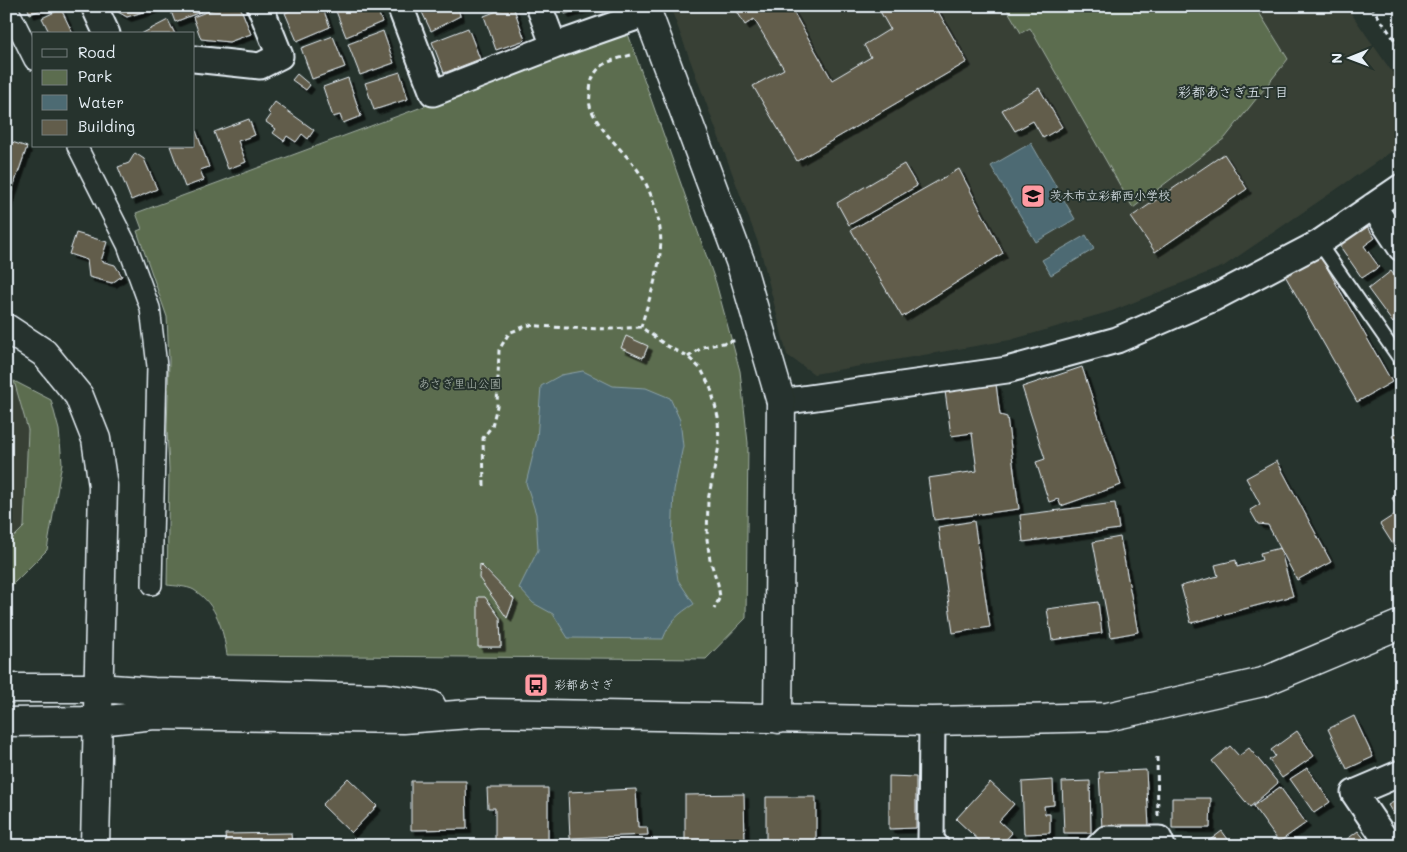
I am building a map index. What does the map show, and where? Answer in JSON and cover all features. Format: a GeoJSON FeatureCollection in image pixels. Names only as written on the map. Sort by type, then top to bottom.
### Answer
{"type":"FeatureCollection","features":[{"type":"Feature","properties":{"kind":"street"},"geometry":{"type":"LineString","coordinates":[[7,6],[32,56]]}},
{"type":"Feature","properties":{"kind":"street"},"geometry":{"type":"LineString","coordinates":[[94,6],[106,32]]}},
{"type":"Feature","properties":{"kind":"street"},"geometry":{"type":"LineString","coordinates":[[195,59],[260,66],[280,56],[260,6]]}},
{"type":"Feature","properties":{"kind":"street"},"geometry":{"type":"LineString","coordinates":[[400,6],[433,94],[647,10],[740,261],[781,402],[778,719]]}},
{"type":"Feature","properties":{"kind":"street"},"geometry":{"type":"LineString","coordinates":[[539,6],[554,46]]}},
{"type":"Feature","properties":{"kind":"street"},"geometry":{"type":"LineString","coordinates":[[79,148],[127,245],[150,308],[157,366],[152,585]]}},
{"type":"Feature","properties":{"kind":"street"},"geometry":{"type":"LineString","coordinates":[[781,402],[1006,370],[1117,340],[1214,298],[1319,243],[1401,187]]}},
{"type":"Feature","properties":{"kind":"street"},"geometry":{"type":"LineString","coordinates":[[1373,206],[1401,248]]}},
{"type":"Feature","properties":{"kind":"street"},"geometry":{"type":"LineString","coordinates":[[6,328],[44,353],[79,396],[96,440],[103,486],[96,846]]}},
{"type":"Feature","properties":{"kind":"street"},"geometry":{"type":"LineString","coordinates":[[6,722],[99,722],[154,715],[403,719],[483,713],[932,721],[1107,717],[1263,682],[1401,624]]}},
{"type":"Feature","properties":{"kind":"street"},"geometry":{"type":"LineString","coordinates":[[6,688],[98,688],[154,692],[385,698],[483,713]]}},
{"type":"Feature","properties":{"kind":"street"},"geometry":{"type":"LineString","coordinates":[[928,844],[932,721]]}},
{"type":"Feature","properties":{"kind":"street"},"geometry":{"type":"LineString","coordinates":[[1390,846],[1354,793],[1401,773]]}},
{"type":"Feature","properties":{"kind":"street"},"geometry":{"type":"LineString","coordinates":[[1099,846],[1106,839],[1160,842]]}},
{"type":"Feature","properties":{"kind":"lane"},"geometry":{"type":"LineString","coordinates":[[1319,243],[1401,361]]}},
{"type":"Feature","properties":{"kind":"path"},"geometry":{"type":"LineString","coordinates":[[1371,6],[1401,49]]}},
{"type":"Feature","properties":{"kind":"path"},"geometry":{"type":"LineString","coordinates":[[631,55],[607,62],[596,71],[591,86],[590,105],[600,124],[644,179],[660,226],[660,248],[656,275],[641,327]]}},
{"type":"Feature","properties":{"kind":"path"},"geometry":{"type":"LineString","coordinates":[[484,486],[483,438],[492,426],[497,406],[499,350],[509,333],[528,326],[612,329],[641,327],[667,346],[688,357],[700,369],[711,389],[718,417],[719,446],[708,500],[707,539],[710,560],[720,597],[714,608]]}},
{"type":"Feature","properties":{"kind":"path"},"geometry":{"type":"LineString","coordinates":[[688,357],[703,347],[738,340]]}},
{"type":"Feature","properties":{"kind":"path"},"geometry":{"type":"LineString","coordinates":[[1157,757],[1160,842]]}},
{"type":"Feature","properties":{"kind":"shaded area","name":"茨木市立彩都西小学校"},"geometry":{"type":"Polygon","coordinates":[[[670,6],[1346,6],[1401,85],[1401,145],[1224,266],[1112,311],[1010,340],[814,374],[787,355],[760,248],[670,6]]]}},
{"type":"Feature","properties":{"kind":"shaded area"},"geometry":{"type":"Polygon","coordinates":[[[6,373],[14,381],[28,430],[24,528],[6,545],[6,373]]]}},
{"type":"Feature","properties":{"kind":"green space"},"geometry":{"type":"Polygon","coordinates":[[[1005,6],[1255,6],[1288,59],[1225,138],[1133,208],[1030,28],[1021,33],[1005,6]]]}},
{"type":"Feature","properties":{"kind":"green space","name":"あさぎ里山公園"},"geometry":{"type":"Polygon","coordinates":[[[627,31],[716,283],[740,371],[748,443],[746,618],[706,659],[227,655],[218,618],[202,596],[191,589],[167,585],[169,361],[167,317],[137,231],[142,229],[136,213],[627,31]]]}},
{"type":"Feature","properties":{"kind":"green space"},"geometry":{"type":"Polygon","coordinates":[[[14,381],[51,400],[59,430],[62,463],[47,550],[6,591],[6,545],[24,527],[28,430],[14,381]]]}},
{"type":"Feature","properties":{"kind":"water"},"geometry":{"type":"Polygon","coordinates":[[[1031,143],[1075,219],[1036,242],[991,166],[1031,143]]]}},
{"type":"Feature","properties":{"kind":"water"},"geometry":{"type":"Polygon","coordinates":[[[1086,235],[1094,249],[1051,275],[1042,260],[1086,235]]]}},
{"type":"Feature","properties":{"kind":"water"},"geometry":{"type":"Polygon","coordinates":[[[583,371],[613,386],[646,388],[670,398],[680,420],[683,446],[674,490],[672,542],[678,580],[694,604],[675,618],[663,639],[568,638],[553,614],[533,603],[519,588],[538,550],[536,514],[526,483],[537,439],[541,386],[561,375],[583,371]]]}},
{"type":"Feature","properties":{"kind":"building"},"geometry":{"type":"Polygon","coordinates":[[[27,6],[51,6],[30,14],[27,6]]]}},
{"type":"Feature","properties":{"kind":"building"},"geometry":{"type":"Polygon","coordinates":[[[116,6],[154,6],[155,8],[127,17],[118,12],[116,6]]]}},
{"type":"Feature","properties":{"kind":"building"},"geometry":{"type":"Polygon","coordinates":[[[169,6],[203,6],[205,10],[175,22],[169,6]]]}},
{"type":"Feature","properties":{"kind":"building"},"geometry":{"type":"Polygon","coordinates":[[[222,6],[240,6],[251,34],[229,42],[201,39],[193,17],[222,6]]]}},
{"type":"Feature","properties":{"kind":"building"},"geometry":{"type":"Polygon","coordinates":[[[300,6],[322,6],[330,27],[297,41],[285,13],[300,6]]]}},
{"type":"Feature","properties":{"kind":"building"},"geometry":{"type":"Polygon","coordinates":[[[334,6],[376,6],[382,22],[346,37],[334,6]]]}},
{"type":"Feature","properties":{"kind":"building"},"geometry":{"type":"Polygon","coordinates":[[[419,6],[458,6],[460,16],[431,31],[419,6]]]}},
{"type":"Feature","properties":{"kind":"building"},"geometry":{"type":"Polygon","coordinates":[[[513,6],[525,40],[496,50],[484,16],[513,6]]]}},
{"type":"Feature","properties":{"kind":"building"},"geometry":{"type":"Polygon","coordinates":[[[562,6],[590,6],[565,14],[562,6]]]}},
{"type":"Feature","properties":{"kind":"building"},"geometry":{"type":"Polygon","coordinates":[[[734,6],[790,6],[832,80],[871,57],[864,45],[890,29],[877,6],[935,6],[967,62],[797,161],[753,86],[784,69],[754,19],[745,25],[734,6]]]}},
{"type":"Feature","properties":{"kind":"building"},"geometry":{"type":"Polygon","coordinates":[[[61,9],[72,32],[49,32],[42,18],[61,9]]]}},
{"type":"Feature","properties":{"kind":"building"},"geometry":{"type":"Polygon","coordinates":[[[168,20],[174,32],[145,32],[168,20]]]}},
{"type":"Feature","properties":{"kind":"building"},"geometry":{"type":"Polygon","coordinates":[[[468,28],[480,59],[444,73],[432,42],[468,28]]]}},
{"type":"Feature","properties":{"kind":"building"},"geometry":{"type":"Polygon","coordinates":[[[383,31],[394,63],[360,75],[348,44],[383,31]]]}},
{"type":"Feature","properties":{"kind":"building"},"geometry":{"type":"Polygon","coordinates":[[[333,36],[345,67],[312,79],[301,48],[333,36]]]}},
{"type":"Feature","properties":{"kind":"building"},"geometry":{"type":"Polygon","coordinates":[[[400,72],[408,99],[374,110],[365,83],[400,72]]]}},
{"type":"Feature","properties":{"kind":"building"},"geometry":{"type":"Polygon","coordinates":[[[297,74],[310,85],[306,90],[292,80],[297,74]]]}},
{"type":"Feature","properties":{"kind":"building"},"geometry":{"type":"Polygon","coordinates":[[[348,78],[361,116],[343,123],[340,115],[333,117],[323,87],[348,78]]]}},
{"type":"Feature","properties":{"kind":"building"},"geometry":{"type":"Polygon","coordinates":[[[1039,88],[1062,127],[1043,138],[1033,121],[1015,131],[1002,110],[1039,88]]]}},
{"type":"Feature","properties":{"kind":"building"},"geometry":{"type":"Polygon","coordinates":[[[275,102],[314,130],[308,139],[302,134],[296,142],[287,136],[284,141],[273,133],[276,129],[266,122],[271,115],[268,112],[275,102]]]}},
{"type":"Feature","properties":{"kind":"building"},"geometry":{"type":"Polygon","coordinates":[[[249,119],[255,135],[238,141],[246,162],[228,169],[214,132],[249,119]]]}},
{"type":"Feature","properties":{"kind":"building"},"geometry":{"type":"Polygon","coordinates":[[[195,128],[209,167],[200,170],[204,180],[185,187],[171,148],[195,148],[195,128]]]}},
{"type":"Feature","properties":{"kind":"building"},"geometry":{"type":"Polygon","coordinates":[[[6,140],[27,147],[6,208],[6,140]]]}},
{"type":"Feature","properties":{"kind":"building"},"geometry":{"type":"Polygon","coordinates":[[[135,153],[144,159],[157,189],[131,200],[118,167],[129,163],[135,153]]]}},
{"type":"Feature","properties":{"kind":"building"},"geometry":{"type":"Polygon","coordinates":[[[1224,154],[1247,189],[1155,252],[1131,217],[1224,154]]]}},
{"type":"Feature","properties":{"kind":"building"},"geometry":{"type":"Polygon","coordinates":[[[904,164],[917,186],[849,225],[837,203],[904,164]]]}},
{"type":"Feature","properties":{"kind":"building"},"geometry":{"type":"Polygon","coordinates":[[[959,169],[1003,253],[902,317],[851,230],[959,169]]]}},
{"type":"Feature","properties":{"kind":"building"},"geometry":{"type":"Polygon","coordinates":[[[1365,223],[1375,238],[1364,246],[1379,267],[1362,278],[1337,242],[1365,223]]]}},
{"type":"Feature","properties":{"kind":"building"},"geometry":{"type":"Polygon","coordinates":[[[76,233],[107,242],[101,261],[115,265],[122,276],[112,283],[89,277],[87,260],[69,254],[76,233]]]}},
{"type":"Feature","properties":{"kind":"building"},"geometry":{"type":"Polygon","coordinates":[[[1318,252],[1392,382],[1357,402],[1283,272],[1318,252]]]}},
{"type":"Feature","properties":{"kind":"building"},"geometry":{"type":"Polygon","coordinates":[[[1391,271],[1401,284],[1401,317],[1393,323],[1368,289],[1391,271]]]}},
{"type":"Feature","properties":{"kind":"building"},"geometry":{"type":"Polygon","coordinates":[[[626,336],[648,346],[643,358],[621,348],[626,336]]]}},
{"type":"Feature","properties":{"kind":"building"},"geometry":{"type":"Polygon","coordinates":[[[1082,367],[1121,485],[1061,506],[1058,499],[1049,502],[1036,462],[1045,459],[1022,387],[1082,367]]]}},
{"type":"Feature","properties":{"kind":"building"},"geometry":{"type":"Polygon","coordinates":[[[996,384],[1000,415],[1007,417],[1019,509],[934,520],[928,478],[977,471],[972,433],[951,436],[945,391],[996,384]]]}},
{"type":"Feature","properties":{"kind":"building"},"geometry":{"type":"Polygon","coordinates":[[[1401,431],[1401,464],[1394,453],[1400,449],[1392,436],[1401,431]]]}},
{"type":"Feature","properties":{"kind":"building"},"geometry":{"type":"Polygon","coordinates":[[[1277,461],[1331,562],[1297,580],[1268,525],[1258,524],[1250,510],[1260,504],[1246,478],[1277,461]]]}},
{"type":"Feature","properties":{"kind":"building"},"geometry":{"type":"Polygon","coordinates":[[[1401,492],[1401,542],[1394,546],[1380,524],[1400,511],[1392,498],[1401,492]]]}},
{"type":"Feature","properties":{"kind":"building"},"geometry":{"type":"Polygon","coordinates":[[[1115,503],[1119,529],[1023,542],[1020,515],[1115,503]]]}},
{"type":"Feature","properties":{"kind":"building"},"geometry":{"type":"Polygon","coordinates":[[[974,521],[990,627],[953,633],[938,527],[974,521]]]}},
{"type":"Feature","properties":{"kind":"building"},"geometry":{"type":"Polygon","coordinates":[[[1120,537],[1138,632],[1111,637],[1093,542],[1120,537]]]}},
{"type":"Feature","properties":{"kind":"building"},"geometry":{"type":"Polygon","coordinates":[[[1280,548],[1293,596],[1191,623],[1181,586],[1218,576],[1215,565],[1236,560],[1237,567],[1262,560],[1260,553],[1280,548]]]}},
{"type":"Feature","properties":{"kind":"building"},"geometry":{"type":"Polygon","coordinates":[[[480,564],[514,599],[507,618],[479,578],[480,564]]]}},
{"type":"Feature","properties":{"kind":"building"},"geometry":{"type":"Polygon","coordinates":[[[478,597],[485,597],[500,618],[501,647],[478,647],[478,597]]]}},
{"type":"Feature","properties":{"kind":"building"},"geometry":{"type":"Polygon","coordinates":[[[1098,602],[1102,633],[1052,640],[1047,609],[1098,602]]]}},
{"type":"Feature","properties":{"kind":"building"},"geometry":{"type":"Polygon","coordinates":[[[1354,716],[1373,757],[1347,769],[1328,729],[1354,716]]]}},
{"type":"Feature","properties":{"kind":"building"},"geometry":{"type":"Polygon","coordinates":[[[1297,731],[1314,756],[1282,778],[1269,760],[1275,756],[1271,750],[1297,731]]]}},
{"type":"Feature","properties":{"kind":"building"},"geometry":{"type":"Polygon","coordinates":[[[1230,746],[1239,756],[1249,748],[1278,783],[1250,807],[1212,761],[1230,746]]]}},
{"type":"Feature","properties":{"kind":"building"},"geometry":{"type":"Polygon","coordinates":[[[1307,768],[1330,802],[1314,813],[1290,779],[1307,768]]]}},
{"type":"Feature","properties":{"kind":"building"},"geometry":{"type":"Polygon","coordinates":[[[1146,770],[1149,827],[1102,829],[1099,772],[1146,770]]]}},
{"type":"Feature","properties":{"kind":"building"},"geometry":{"type":"Polygon","coordinates":[[[889,776],[916,777],[916,828],[889,829],[889,776]]]}},
{"type":"Feature","properties":{"kind":"building"},"geometry":{"type":"Polygon","coordinates":[[[348,778],[377,806],[351,833],[322,805],[348,778]]]}},
{"type":"Feature","properties":{"kind":"building"},"geometry":{"type":"Polygon","coordinates":[[[1053,780],[1054,805],[1044,806],[1045,814],[1050,814],[1050,833],[1024,834],[1022,782],[1053,780]]]}},
{"type":"Feature","properties":{"kind":"building"},"geometry":{"type":"Polygon","coordinates":[[[411,781],[466,781],[467,829],[411,830],[411,781]]]}},
{"type":"Feature","properties":{"kind":"building"},"geometry":{"type":"Polygon","coordinates":[[[1090,781],[1091,833],[1064,833],[1062,782],[1090,781]]]}},
{"type":"Feature","properties":{"kind":"building"},"geometry":{"type":"Polygon","coordinates":[[[990,782],[1014,804],[999,821],[1012,833],[1000,846],[985,846],[956,819],[990,782]]]}},
{"type":"Feature","properties":{"kind":"building"},"geometry":{"type":"Polygon","coordinates":[[[1280,787],[1306,823],[1279,842],[1253,806],[1280,787]]]}},
{"type":"Feature","properties":{"kind":"building"},"geometry":{"type":"Polygon","coordinates":[[[487,788],[548,788],[548,846],[495,846],[495,808],[488,808],[487,788]]]}},
{"type":"Feature","properties":{"kind":"building"},"geometry":{"type":"Polygon","coordinates":[[[636,789],[638,827],[647,827],[648,835],[570,838],[568,792],[636,789]]]}},
{"type":"Feature","properties":{"kind":"building"},"geometry":{"type":"Polygon","coordinates":[[[744,794],[745,846],[685,846],[685,795],[744,794]]]}},
{"type":"Feature","properties":{"kind":"building"},"geometry":{"type":"Polygon","coordinates":[[[766,797],[816,797],[816,846],[766,846],[766,797]]]}},
{"type":"Feature","properties":{"kind":"building"},"geometry":{"type":"Polygon","coordinates":[[[1172,798],[1211,798],[1210,828],[1172,828],[1172,798]]]}},
{"type":"Feature","properties":{"kind":"building"},"geometry":{"type":"Polygon","coordinates":[[[1401,798],[1401,827],[1388,805],[1401,798]]]}},
{"type":"Feature","properties":{"kind":"building"},"geometry":{"type":"Polygon","coordinates":[[[1222,831],[1233,846],[1202,846],[1222,831]]]}},
{"type":"Feature","properties":{"kind":"building"},"geometry":{"type":"Polygon","coordinates":[[[1358,831],[1370,846],[1338,846],[1358,831]]]}},
{"type":"Feature","properties":{"kind":"building"},"geometry":{"type":"Polygon","coordinates":[[[291,833],[292,846],[226,846],[225,834],[291,833]]]}},
{"type":"Feature","properties":{"kind":"place","name":"茨木市立彩都西小学校"},"geometry":{"type":"Point","coordinates":[1033,196]}},
{"type":"Feature","properties":{"kind":"place","name":"彩都あさぎ"},"geometry":{"type":"Point","coordinates":[536,685]}},
{"type":"Feature","properties":{"kind":"district","name":"彩都あさぎ五丁目"},"geometry":{"type":"Point","coordinates":[1233,92]}}]}
